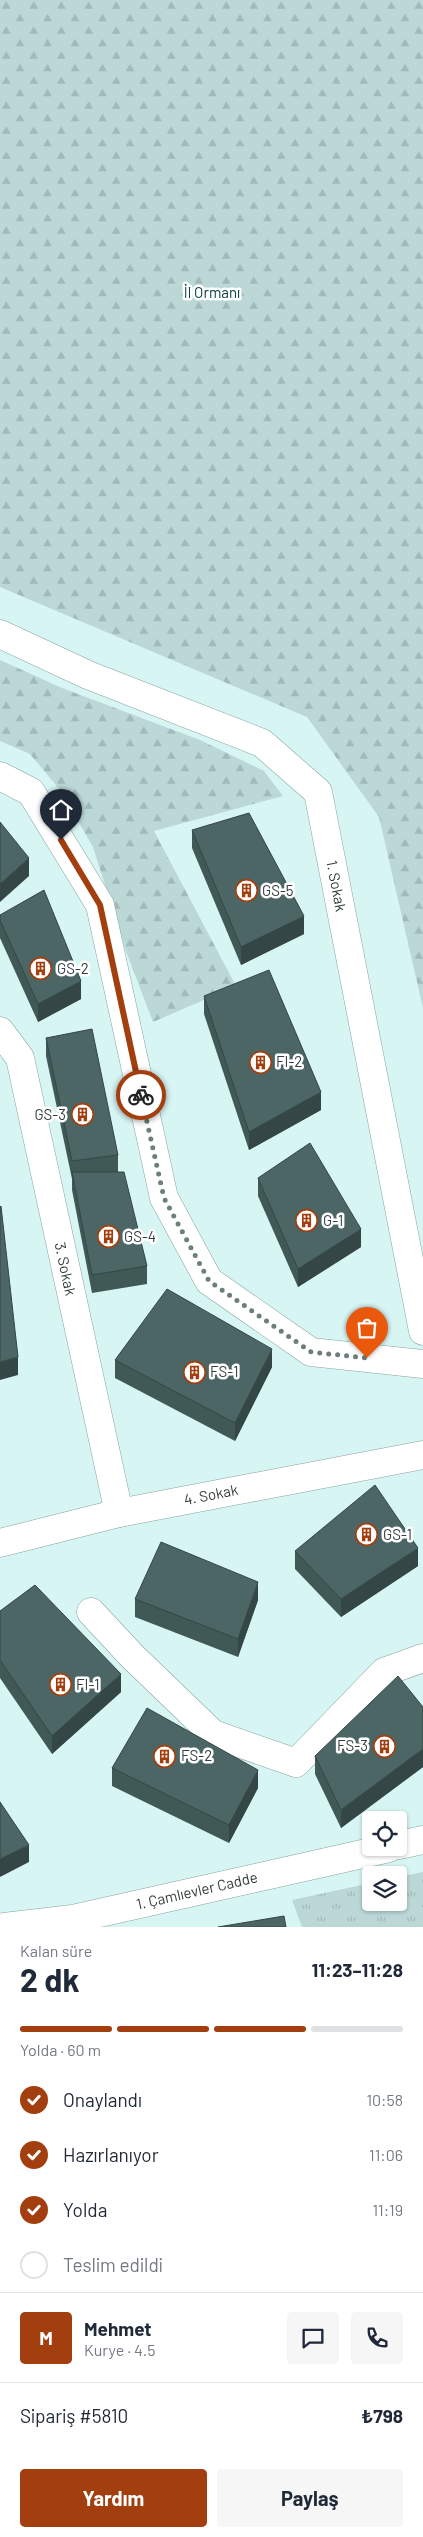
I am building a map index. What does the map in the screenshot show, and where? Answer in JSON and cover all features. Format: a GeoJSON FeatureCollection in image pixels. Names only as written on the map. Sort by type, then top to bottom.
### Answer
{"type":"FeatureCollection","features":[{"type":"Feature","properties":{"kind":"street","name":"1. Sokak"},"geometry":{"type":"LineString","coordinates":[[0,634],[88,675],[262,742],[318,792],[423,1331]]}},
{"type":"Feature","properties":{"kind":"street"},"geometry":{"type":"LineString","coordinates":[[0,776],[31,792],[100,905],[164,1198],[209,1281],[311,1352],[423,1364]]}},
{"type":"Feature","properties":{"kind":"street","name":"3. Sokak"},"geometry":{"type":"LineString","coordinates":[[0,1030],[20,1058],[119,1513]]}},
{"type":"Feature","properties":{"kind":"street","name":"4. Sokak"},"geometry":{"type":"LineString","coordinates":[[0,1543],[119,1513],[423,1455]]}},
{"type":"Feature","properties":{"kind":"street"},"geometry":{"type":"LineString","coordinates":[[91,1612],[132,1656],[213,1734],[296,1763],[384,1672],[423,1658]]}},
{"type":"Feature","properties":{"kind":"street"},"geometry":{"type":"LineString","coordinates":[[407,1843],[423,1840]]}},
{"type":"Feature","properties":{"kind":"street","name":"1. Çamlıevler Cadde"},"geometry":{"type":"LineString","coordinates":[[4,1927],[73,1919],[362,1854]]}},
{"type":"Feature","properties":{"kind":"green space","name":"İl Ormanı"},"geometry":{"type":"Polygon","coordinates":[[[0,0],[423,0],[423,1008],[379,817],[307,717],[0,587],[0,0]]]}},
{"type":"Feature","properties":{"kind":"green space"},"geometry":{"type":"Polygon","coordinates":[[[0,660],[62,688],[200,740],[264,771],[283,796],[154,831],[236,986],[153,1022],[126,951],[93,847],[60,790],[30,754],[0,741],[0,660]]]}},
{"type":"Feature","properties":{"kind":"green space"},"geometry":{"type":"Polygon","coordinates":[[[423,1872],[423,1927],[302,1927],[292,1900],[362,1885],[362,1911],[407,1911],[407,1875],[423,1872]]]}},
{"type":"Feature","properties":{"kind":"building","name":"GS-5"},"geometry":{"type":"Polygon","coordinates":[[[249,813],[304,916],[241,947],[192,830],[249,813]]]}},
{"type":"Feature","properties":{"kind":"building"},"geometry":{"type":"Polygon","coordinates":[[[0,822],[29,858],[0,884],[0,822]]]}},
{"type":"Feature","properties":{"kind":"building","name":"GS-2"},"geometry":{"type":"Polygon","coordinates":[[[44,890],[81,981],[38,1004],[0,920],[0,915],[44,890]]]}},
{"type":"Feature","properties":{"kind":"building","name":"FI-2"},"geometry":{"type":"Polygon","coordinates":[[[269,970],[321,1092],[249,1132],[204,996],[269,970]]]}},
{"type":"Feature","properties":{"kind":"building","name":"GS-3"},"geometry":{"type":"Polygon","coordinates":[[[92,1029],[118,1155],[72,1161],[46,1038],[92,1029]]]}},
{"type":"Feature","properties":{"kind":"building","name":"G-1"},"geometry":{"type":"Polygon","coordinates":[[[310,1143],[361,1229],[298,1269],[258,1178],[310,1143]]]}},
{"type":"Feature","properties":{"kind":"building","name":"GS-4"},"geometry":{"type":"Polygon","coordinates":[[[72,1172],[124,1172],[147,1266],[92,1275],[72,1172]]]}},
{"type":"Feature","properties":{"kind":"building"},"geometry":{"type":"Polygon","coordinates":[[[0,1207],[18,1357],[0,1362],[0,1207]]]}},
{"type":"Feature","properties":{"kind":"building","name":"FS-1"},"geometry":{"type":"Polygon","coordinates":[[[167,1289],[272,1349],[235,1423],[115,1360],[167,1289]]]}},
{"type":"Feature","properties":{"kind":"building","name":"GS-1"},"geometry":{"type":"Polygon","coordinates":[[[375,1485],[418,1548],[341,1599],[295,1551],[375,1485]]]}},
{"type":"Feature","properties":{"kind":"building"},"geometry":{"type":"Polygon","coordinates":[[[161,1542],[258,1582],[238,1639],[135,1599],[161,1542]]]}},
{"type":"Feature","properties":{"kind":"building","name":"FI-1"},"geometry":{"type":"Polygon","coordinates":[[[35,1585],[121,1674],[52,1736],[0,1660],[0,1611],[35,1585]]]}},
{"type":"Feature","properties":{"kind":"building","name":"FS-3"},"geometry":{"type":"Polygon","coordinates":[[[398,1676],[423,1707],[423,1749],[341,1810],[315,1756],[398,1676]]]}},
{"type":"Feature","properties":{"kind":"building","name":"FS-2"},"geometry":{"type":"Polygon","coordinates":[[[147,1708],[258,1770],[229,1825],[112,1768],[147,1708]]]}},
{"type":"Feature","properties":{"kind":"building"},"geometry":{"type":"Polygon","coordinates":[[[0,1802],[29,1845],[0,1859],[0,1802]]]}},
{"type":"Feature","properties":{"kind":"building"},"geometry":{"type":"Polygon","coordinates":[[[284,1916],[286,1927],[218,1927],[284,1916]]]}},
{"type":"Feature","properties":{"kind":"way so far"},"geometry":{"type":"LineString","coordinates":[[141,1095],[164,1198],[209,1281],[311,1352],[367,1358]]}},
{"type":"Feature","properties":{"kind":"place","name":"GS-5"},"geometry":{"type":"Point","coordinates":[246,891]}},
{"type":"Feature","properties":{"kind":"place","name":"GS-2"},"geometry":{"type":"Point","coordinates":[41,969]}},
{"type":"Feature","properties":{"kind":"place","name":"FI-2"},"geometry":{"type":"Point","coordinates":[260,1062]}},
{"type":"Feature","properties":{"kind":"place","name":"GS-3"},"geometry":{"type":"Point","coordinates":[82,1115]}},
{"type":"Feature","properties":{"kind":"place","name":"G-1"},"geometry":{"type":"Point","coordinates":[307,1221]}},
{"type":"Feature","properties":{"kind":"place","name":"GS-4"},"geometry":{"type":"Point","coordinates":[108,1237]}},
{"type":"Feature","properties":{"kind":"place","name":"FS-1"},"geometry":{"type":"Point","coordinates":[194,1372]}},
{"type":"Feature","properties":{"kind":"place","name":"GS-1"},"geometry":{"type":"Point","coordinates":[367,1535]}},
{"type":"Feature","properties":{"kind":"place","name":"FI-1"},"geometry":{"type":"Point","coordinates":[60,1685]}},
{"type":"Feature","properties":{"kind":"place","name":"FS-3"},"geometry":{"type":"Point","coordinates":[384,1746]}},
{"type":"Feature","properties":{"kind":"place","name":"FS-2"},"geometry":{"type":"Point","coordinates":[165,1756]}},
{"type":"Feature","properties":{"kind":"route"},"geometry":{"type":"LineString","coordinates":[[61,840],[100,905],[141,1095]]}}]}
